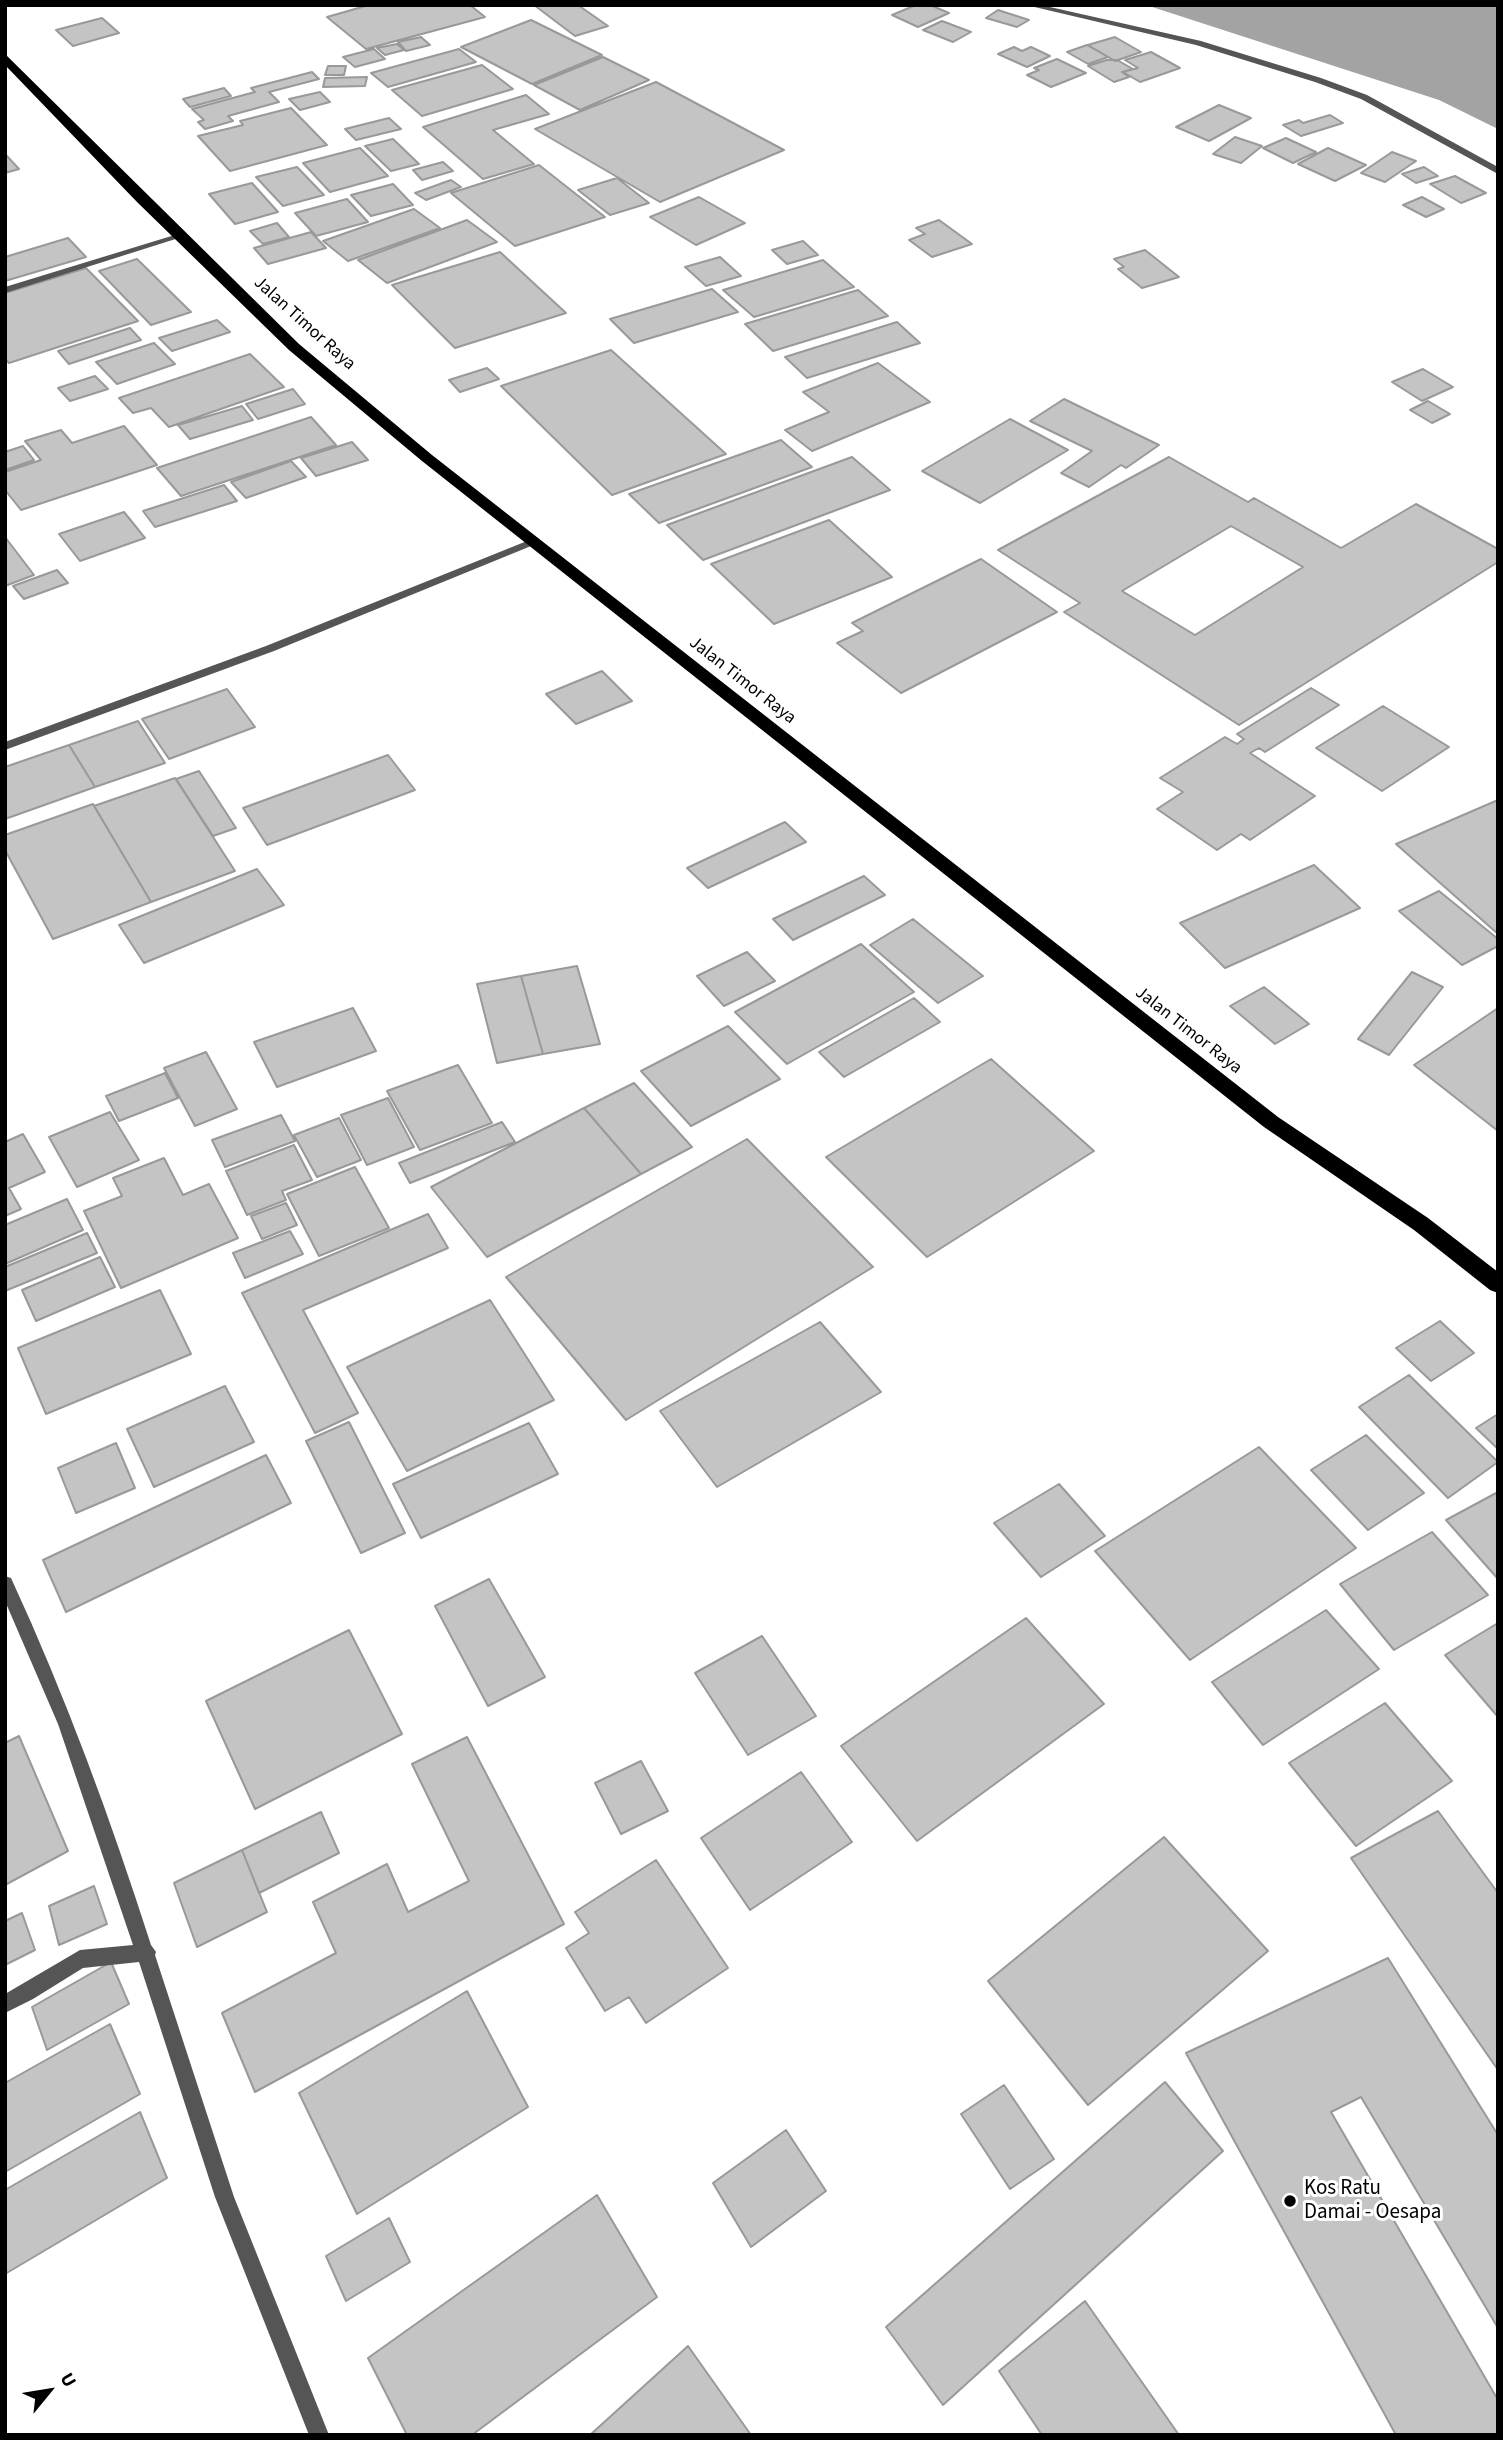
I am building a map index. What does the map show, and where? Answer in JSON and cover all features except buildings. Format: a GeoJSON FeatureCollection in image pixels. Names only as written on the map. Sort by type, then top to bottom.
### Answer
{"type":"FeatureCollection","features":[{"type":"Feature","properties":{"kind":"highway","name":"Jalan Timor Raya"},"geometry":{"type":"LineString","coordinates":[[5,58],[294,347],[531,542],[1271,1122],[1421,1224],[1498,1284]]}},
{"type":"Feature","properties":{"kind":"street"},"geometry":{"type":"LineString","coordinates":[[1030,5],[1198,43],[1318,80],[1364,97],[1498,171]]}},
{"type":"Feature","properties":{"kind":"street"},"geometry":{"type":"LineString","coordinates":[[5,290],[181,236]]}},
{"type":"Feature","properties":{"kind":"street"},"geometry":{"type":"LineString","coordinates":[[5,746],[114,709],[387,604],[531,542]]}},
{"type":"Feature","properties":{"kind":"street"},"geometry":{"type":"LineString","coordinates":[[5,1583],[72,1741],[147,1952],[213,2163],[271,2318],[319,2435]]}},
{"type":"Feature","properties":{"kind":"street"},"geometry":{"type":"LineString","coordinates":[[5,2004],[80,1959],[147,1952]]}},
{"type":"Feature","properties":{"kind":"shaded area"},"geometry":{"type":"Polygon","coordinates":[[[1146,5],[1498,5],[1498,129],[1439,100],[1146,5]]]}},
{"type":"Feature","properties":{"kind":"place","name":"Kos Ratu Damai - Oesapa"},"geometry":{"type":"Point","coordinates":[1290,2201]}}]}
